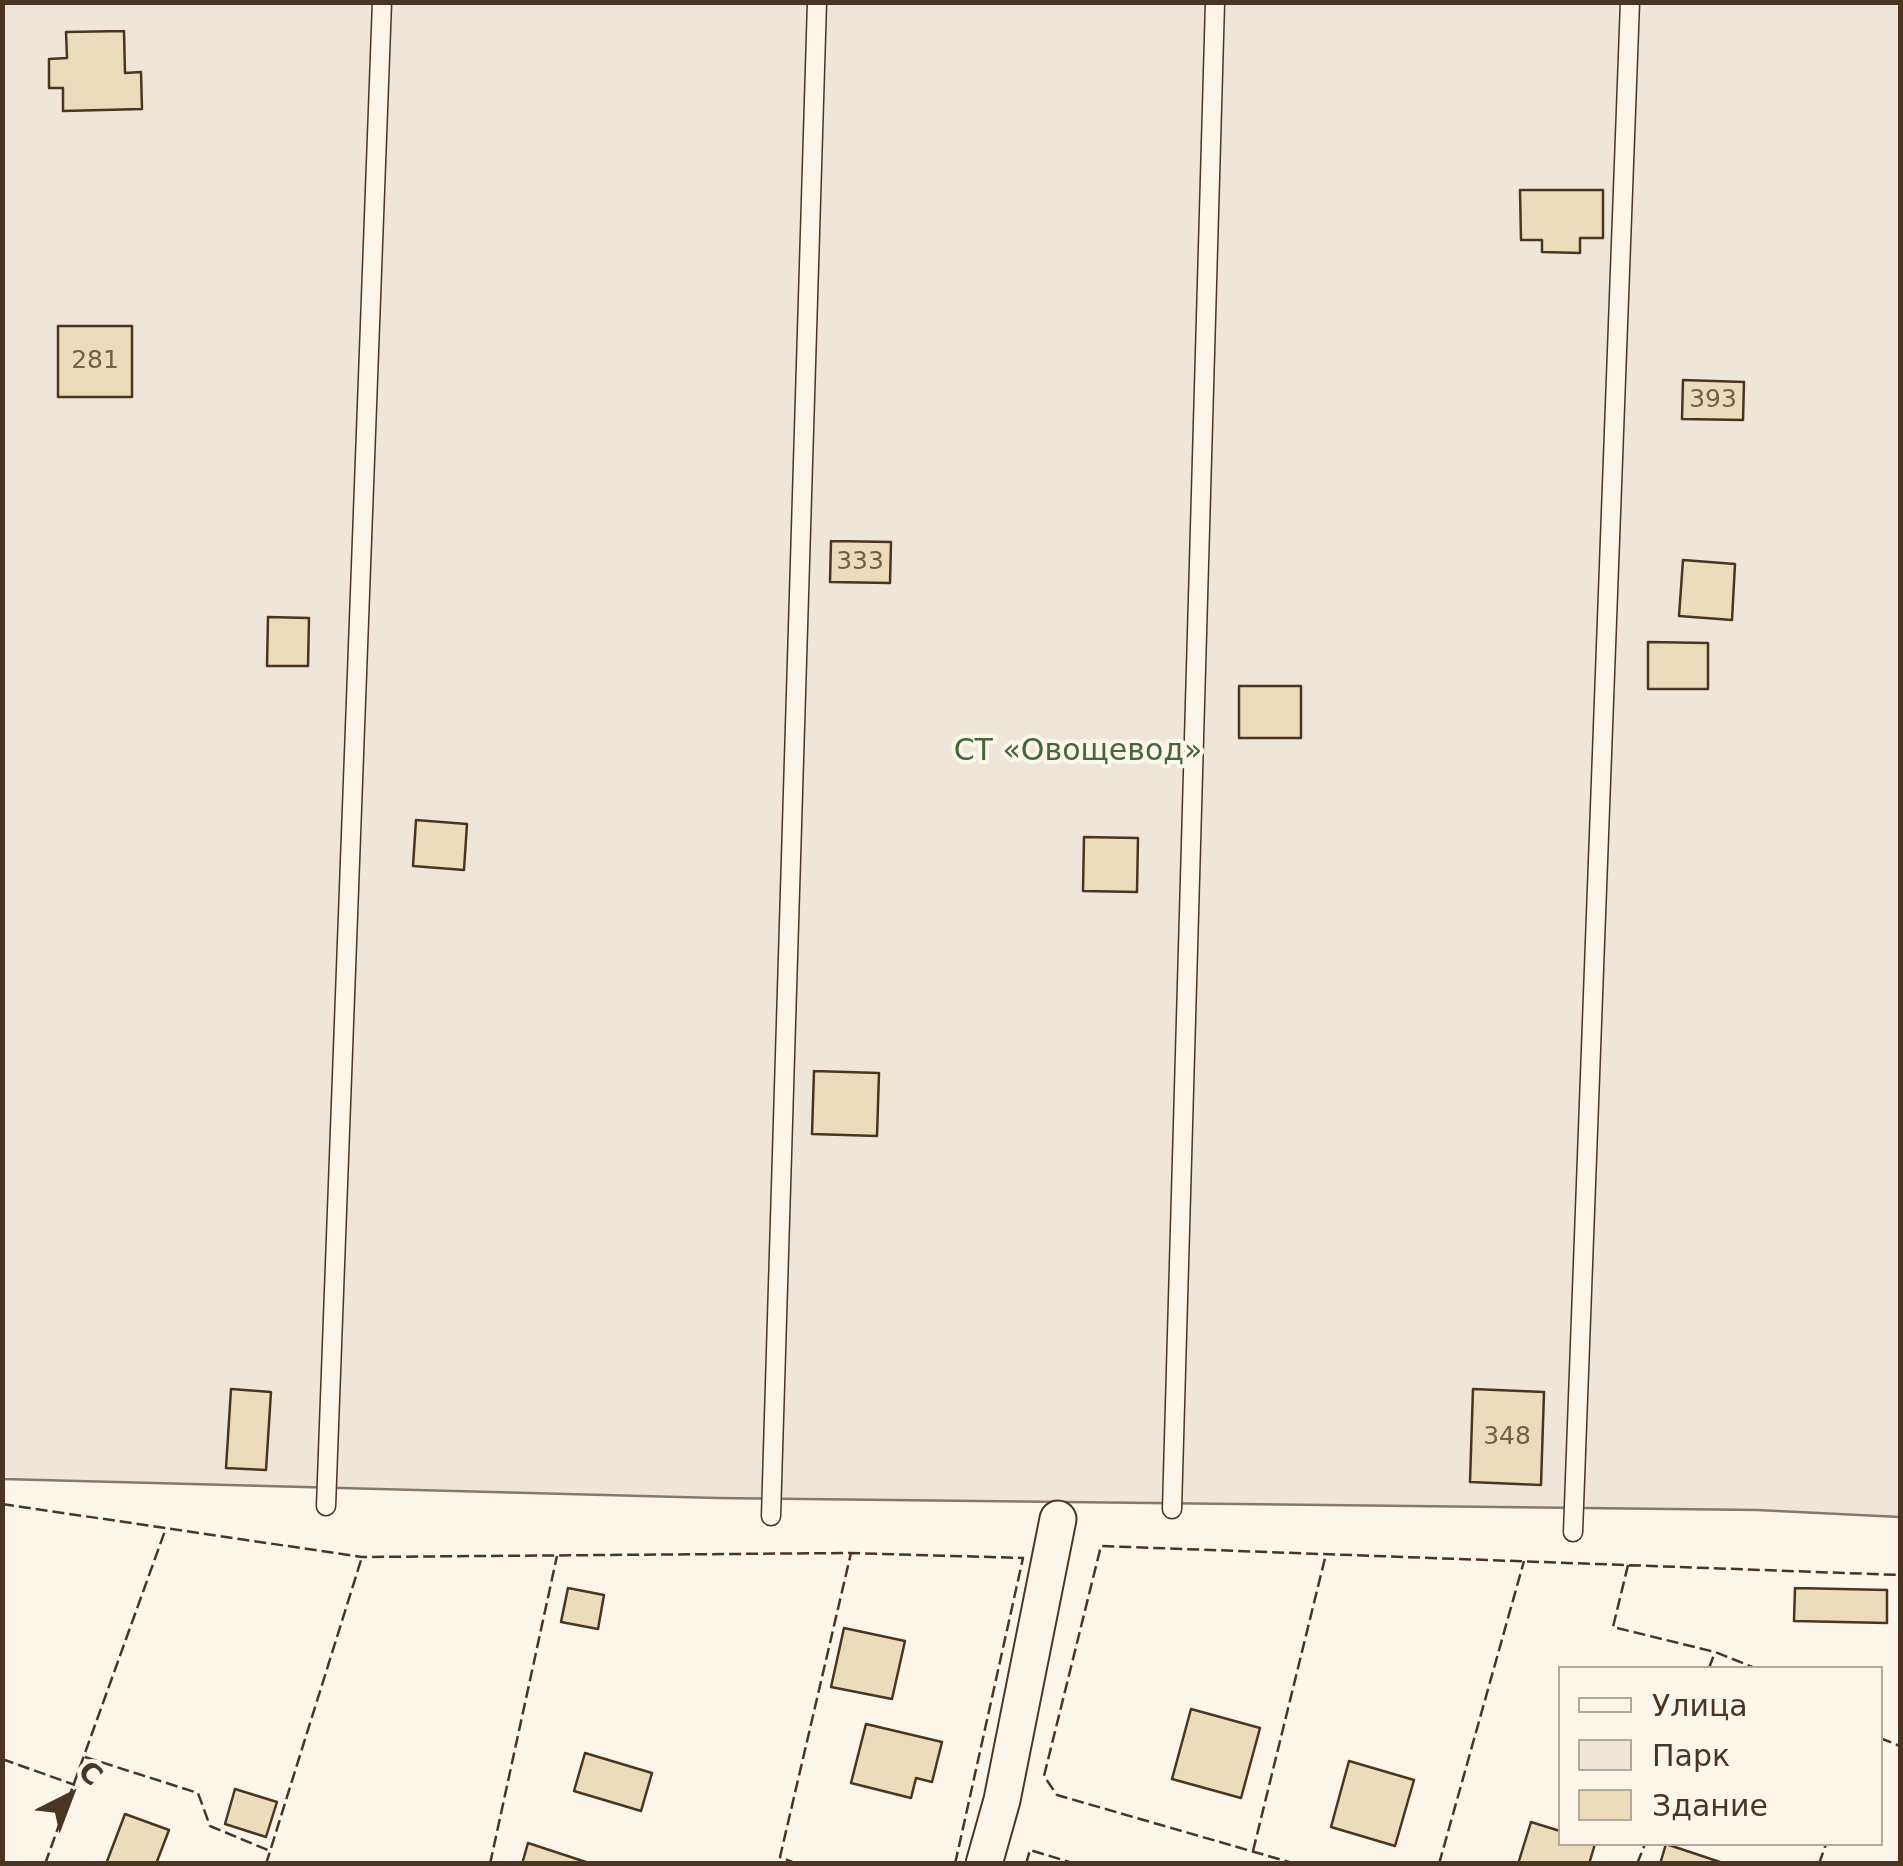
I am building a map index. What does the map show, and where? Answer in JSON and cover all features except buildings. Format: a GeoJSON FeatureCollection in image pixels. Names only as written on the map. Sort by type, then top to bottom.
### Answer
{"type":"FeatureCollection","features":[{"type":"Feature","properties":{"kind":"street"},"geometry":{"type":"LineString","coordinates":[[984,1864],[1002,1800],[1058,1518]]}},
{"type":"Feature","properties":{"kind":"lane"},"geometry":{"type":"LineString","coordinates":[[326,1506],[382,2]]}},
{"type":"Feature","properties":{"kind":"lane"},"geometry":{"type":"LineString","coordinates":[[771,1516],[817,2]]}},
{"type":"Feature","properties":{"kind":"lane"},"geometry":{"type":"LineString","coordinates":[[1172,1509],[1215,2]]}},
{"type":"Feature","properties":{"kind":"lane"},"geometry":{"type":"LineString","coordinates":[[1573,1532],[1630,2]]}},
{"type":"Feature","properties":{"kind":"green space","name":"СТ «Овощевод»"},"geometry":{"type":"Polygon","coordinates":[[[2,3],[1900,3],[1900,1517],[1757,1510],[717,1498],[3,1479],[2,3]]]}},
{"type":"Feature","properties":{"kind":"fence"},"geometry":{"type":"LineString","coordinates":[[2,1504],[362,1557],[851,1553],[1023,1558],[955,1864]]}},
{"type":"Feature","properties":{"kind":"fence"},"geometry":{"type":"LineString","coordinates":[[45,1864],[166,1528]]}},
{"type":"Feature","properties":{"kind":"fence"},"geometry":{"type":"LineString","coordinates":[[1296,1864],[1057,1795],[1044,1776],[1101,1546],[1900,1575]]}},
{"type":"Feature","properties":{"kind":"fence"},"geometry":{"type":"LineString","coordinates":[[797,1864],[780,1857],[851,1553]]}},
{"type":"Feature","properties":{"kind":"fence"},"geometry":{"type":"LineString","coordinates":[[1253,1851],[1326,1554]]}},
{"type":"Feature","properties":{"kind":"fence"},"geometry":{"type":"LineString","coordinates":[[490,1864],[557,1556]]}},
{"type":"Feature","properties":{"kind":"fence"},"geometry":{"type":"LineString","coordinates":[[266,1864],[362,1557]]}},
{"type":"Feature","properties":{"kind":"fence"},"geometry":{"type":"LineString","coordinates":[[1439,1864],[1524,1561]]}},
{"type":"Feature","properties":{"kind":"fence"},"geometry":{"type":"LineString","coordinates":[[1628,1565],[1613,1627],[1715,1652],[1750,1666]]}},
{"type":"Feature","properties":{"kind":"fence"},"geometry":{"type":"LineString","coordinates":[[1710,1666],[1715,1652]]}},
{"type":"Feature","properties":{"kind":"fence"},"geometry":{"type":"LineString","coordinates":[[1883,1739],[1900,1746]]}},
{"type":"Feature","properties":{"kind":"fence"},"geometry":{"type":"LineString","coordinates":[[85,1757],[198,1793],[210,1826],[270,1851]]}},
{"type":"Feature","properties":{"kind":"fence"},"geometry":{"type":"LineString","coordinates":[[2,1759],[75,1785]]}},
{"type":"Feature","properties":{"kind":"fence"},"geometry":{"type":"LineString","coordinates":[[1637,1864],[1644,1846]]}},
{"type":"Feature","properties":{"kind":"fence"},"geometry":{"type":"LineString","coordinates":[[1819,1864],[1825,1846]]}},
{"type":"Feature","properties":{"kind":"fence"},"geometry":{"type":"LineString","coordinates":[[1026,1864],[1030,1850],[1076,1864]]}}]}
